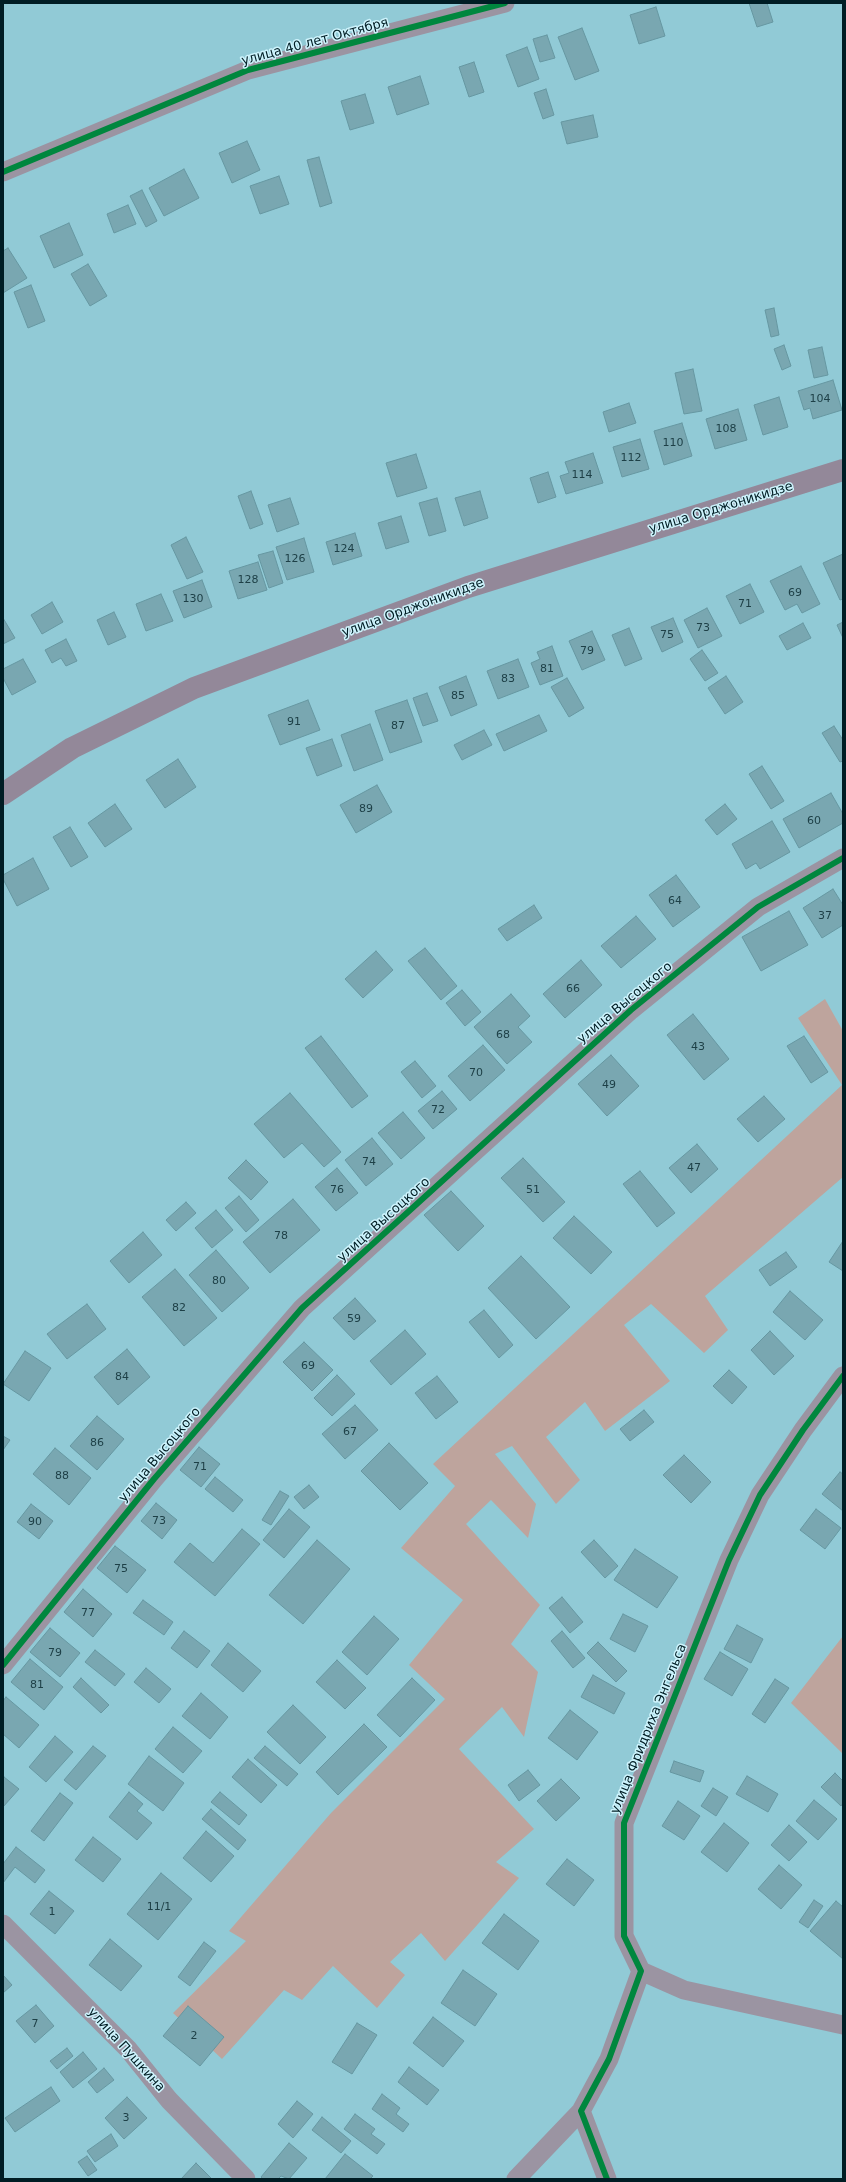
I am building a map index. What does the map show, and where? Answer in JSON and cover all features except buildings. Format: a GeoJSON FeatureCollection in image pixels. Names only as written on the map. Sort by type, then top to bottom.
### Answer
{"type":"FeatureCollection","features":[{"type":"Feature","properties":{"kind":"main road","name":"улица Орджоникидзе"},"geometry":{"type":"LineString","coordinates":[[3,794],[72,748],[194,688],[468,588],[843,470]]}},
{"type":"Feature","properties":{"kind":"street","name":"улица 40 лет Октября"},"geometry":{"type":"LineString","coordinates":[[3,172],[248,70],[505,3]]}},
{"type":"Feature","properties":{"kind":"street","name":"улица Высоцкого"},"geometry":{"type":"LineString","coordinates":[[3,1665],[154,1479],[302,1308],[631,1010],[758,907],[843,858]]}},
{"type":"Feature","properties":{"kind":"street","name":"улица Фридриха Энгельса"},"geometry":{"type":"LineString","coordinates":[[641,1971],[624,1936],[624,1823],[729,1560],[754,1508],[803,1430],[843,1376]]}},
{"type":"Feature","properties":{"kind":"street","name":"улица Пушкина"},"geometry":{"type":"LineString","coordinates":[[3,1924],[128,2049],[169,2100],[246,2179]]}},
{"type":"Feature","properties":{"kind":"street"},"geometry":{"type":"LineString","coordinates":[[516,2179],[581,2111],[609,2059],[641,1971],[684,1990],[843,2025]]}},
{"type":"Feature","properties":{"kind":"street"},"geometry":{"type":"LineString","coordinates":[[581,2111],[607,2179]]}},
{"type":"Feature","properties":{"kind":"shaded area"},"geometry":{"type":"Polygon","coordinates":[[[825,999],[843,1031],[843,1177],[705,1296],[728,1330],[704,1353],[651,1304],[624,1325],[670,1381],[605,1431],[585,1402],[546,1437],[580,1480],[556,1504],[512,1446],[495,1454],[536,1504],[528,1538],[491,1500],[466,1524],[540,1605],[511,1644],[538,1672],[524,1737],[502,1707],[459,1749],[534,1829],[496,1862],[519,1878],[445,1961],[421,1933],[390,1962],[405,1975],[377,2008],[333,1966],[302,2000],[284,1990],[222,2059],[173,2013],[246,1941],[229,1931],[331,1813],[445,1699],[409,1665],[463,1600],[401,1548],[455,1486],[433,1464],[842,1085],[798,1018],[825,999]]]}},
{"type":"Feature","properties":{"kind":"shaded area"},"geometry":{"type":"Polygon","coordinates":[[[843,1636],[843,1754],[791,1703],[843,1636]]]}},
{"type":"Feature","properties":{"kind":"cycle path"},"geometry":{"type":"LineString","coordinates":[[3,172],[248,70],[505,3]]}},
{"type":"Feature","properties":{"kind":"cycle path"},"geometry":{"type":"LineString","coordinates":[[3,1665],[154,1479],[302,1308],[631,1010],[758,907],[843,858]]}},
{"type":"Feature","properties":{"kind":"cycle path"},"geometry":{"type":"LineString","coordinates":[[607,2179],[581,2111],[609,2059],[641,1971],[624,1936],[624,1823],[729,1560],[760,1495],[803,1430],[843,1376]]}}]}
